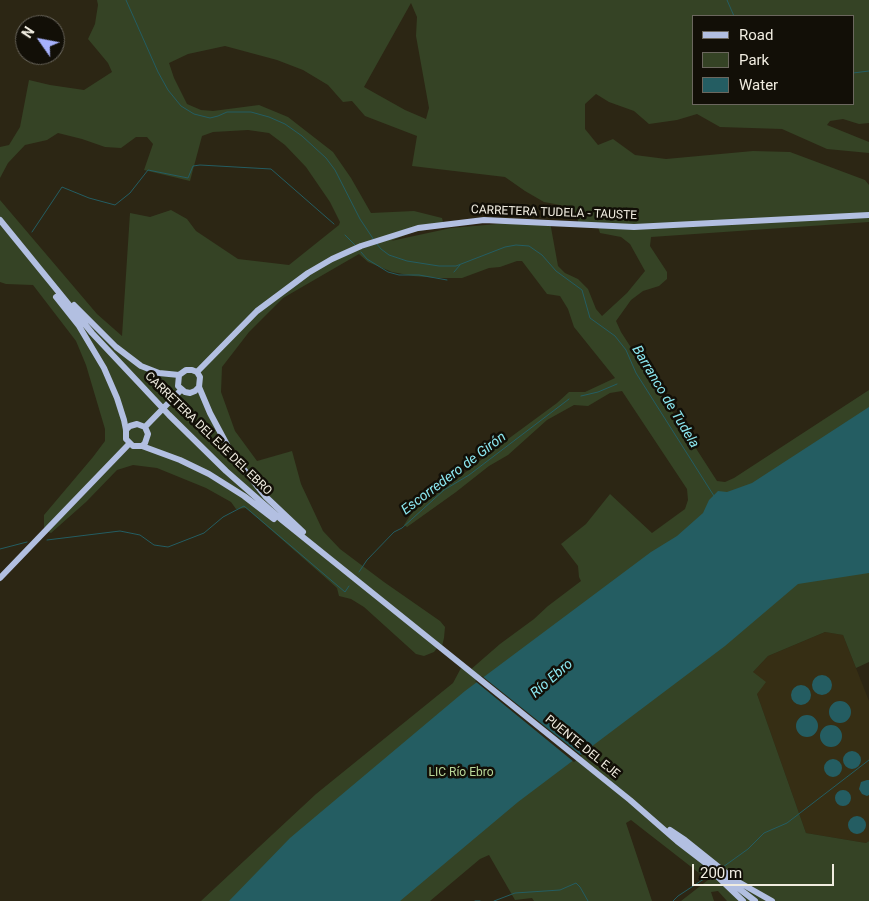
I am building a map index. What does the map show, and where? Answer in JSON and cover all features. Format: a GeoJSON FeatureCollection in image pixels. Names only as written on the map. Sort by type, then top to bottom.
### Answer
{"type":"FeatureCollection","features":[{"type":"Feature","properties":{"kind":"main road","name":"CARRETERA TUDELA - TAUSTE"},"geometry":{"type":"LineString","coordinates":[[197,372],[257,311],[283,290],[332,259],[361,246],[418,228],[484,220],[634,227],[869,215]]}},
{"type":"Feature","properties":{"kind":"main road","name":"CARRETERA DEL EJE DEL EBRO"},"geometry":{"type":"LineString","coordinates":[[0,220],[92,333],[169,415],[283,521],[427,637]]}},
{"type":"Feature","properties":{"kind":"main road"},"geometry":{"type":"LineString","coordinates":[[5,227],[32,255],[79,312],[116,346],[151,371],[159,374],[178,375],[186,370],[197,372],[200,382],[199,387],[220,433],[250,479],[266,498],[332,560]]}},
{"type":"Feature","properties":{"kind":"main road"},"geometry":{"type":"LineString","coordinates":[[33,262],[52,292],[79,326],[96,352],[112,385],[129,444],[142,446],[194,466],[227,485],[259,507],[331,564],[365,587]]}},
{"type":"Feature","properties":{"kind":"main road"},"geometry":{"type":"LineString","coordinates":[[145,427],[178,392],[178,375]]}},
{"type":"Feature","properties":{"kind":"main road"},"geometry":{"type":"LineString","coordinates":[[178,392],[190,393],[199,387]]}},
{"type":"Feature","properties":{"kind":"main road"},"geometry":{"type":"LineString","coordinates":[[126,430],[133,424],[145,427],[148,438],[142,446]]}},
{"type":"Feature","properties":{"kind":"main road"},"geometry":{"type":"LineString","coordinates":[[0,578],[129,444]]}},
{"type":"Feature","properties":{"kind":"main road","name":"PUENTE DEL EJE"},"geometry":{"type":"LineString","coordinates":[[427,637],[654,820]]}},
{"type":"Feature","properties":{"kind":"main road"},"geometry":{"type":"LineString","coordinates":[[654,820],[743,901]]}},
{"type":"Feature","properties":{"kind":"main road"},"geometry":{"type":"LineString","coordinates":[[654,820],[685,840],[735,880],[772,901]]}},
{"type":"Feature","properties":{"kind":"main road"},"geometry":{"type":"LineString","coordinates":[[678,841],[755,901]]}},
{"type":"Feature","properties":{"kind":"shaded area"},"geometry":{"type":"Polygon","coordinates":[[[825,632],[843,635],[869,701],[869,841],[866,843],[806,833],[757,694],[753,672],[768,656],[825,632]]]}},
{"type":"Feature","properties":{"kind":"green space"},"geometry":{"type":"Polygon","coordinates":[[[97,0],[869,0],[869,123],[859,124],[843,119],[830,121],[827,125],[869,142],[869,153],[827,149],[782,129],[720,127],[697,114],[677,120],[649,124],[634,111],[609,102],[596,94],[585,104],[585,129],[598,145],[613,139],[635,155],[666,159],[753,151],[790,152],[865,180],[869,185],[869,222],[651,237],[650,246],[667,272],[667,279],[659,286],[643,291],[631,300],[616,321],[621,332],[717,481],[725,482],[734,478],[869,390],[869,662],[856,668],[843,635],[825,632],[768,656],[753,672],[766,682],[757,694],[806,833],[866,843],[869,841],[869,901],[727,901],[718,891],[711,892],[714,901],[681,901],[708,880],[631,820],[626,823],[652,901],[534,901],[532,898],[515,900],[489,855],[480,859],[430,901],[201,901],[316,794],[453,683],[461,668],[469,671],[500,644],[581,581],[578,566],[561,544],[586,524],[610,494],[652,533],[685,509],[688,500],[687,489],[622,391],[610,393],[588,406],[574,405],[547,420],[508,455],[489,466],[407,527],[404,525],[413,511],[569,392],[585,392],[615,378],[574,327],[568,309],[560,296],[547,294],[522,261],[489,268],[462,278],[439,278],[392,272],[368,262],[359,254],[283,298],[249,332],[222,367],[221,392],[235,431],[257,461],[292,451],[301,484],[323,531],[340,549],[440,621],[445,627],[441,650],[438,647],[434,652],[424,656],[416,654],[364,607],[351,599],[339,596],[337,588],[246,508],[236,509],[231,502],[206,488],[157,468],[133,465],[117,470],[86,502],[51,533],[44,530],[44,515],[105,441],[105,429],[86,365],[76,341],[33,285],[0,282],[0,200],[97,314],[122,336],[130,213],[150,217],[171,210],[187,219],[196,231],[238,259],[289,265],[339,225],[340,222],[330,202],[306,167],[285,145],[269,133],[248,130],[213,132],[202,136],[190,181],[144,170],[153,144],[147,137],[136,137],[121,148],[105,147],[58,133],[47,140],[25,145],[8,163],[0,178],[0,147],[9,145],[20,127],[29,80],[84,90],[112,72],[108,63],[88,39],[95,24],[97,0]],[[411,3],[364,87],[405,110],[426,119],[429,108],[416,36],[417,17],[411,3]],[[225,46],[188,54],[169,63],[187,104],[201,110],[213,111],[259,105],[288,117],[333,152],[351,178],[371,213],[414,211],[442,218],[444,226],[410,233],[391,241],[451,228],[520,222],[550,222],[558,266],[565,273],[578,279],[588,289],[596,309],[602,316],[627,293],[645,271],[630,244],[621,237],[600,233],[598,227],[579,227],[577,215],[571,207],[544,202],[505,177],[412,166],[417,136],[365,116],[352,101],[343,102],[328,85],[303,70],[277,60],[225,46]]]}},
{"type":"Feature","properties":{"kind":"water","name":"LIC Río Ebro"},"geometry":{"type":"Polygon","coordinates":[[[869,407],[869,573],[798,584],[725,646],[518,802],[400,901],[229,901],[290,838],[465,691],[651,552],[677,536],[703,513],[709,500],[718,491],[727,492],[752,483],[869,407]]]}},
{"type":"Feature","properties":{"kind":"water"},"geometry":{"type":"Polygon","coordinates":[[[822,675],[829,678],[832,685],[829,692],[822,695],[815,692],[812,685],[815,678],[822,675]]]}},
{"type":"Feature","properties":{"kind":"water"},"geometry":{"type":"Polygon","coordinates":[[[801,685],[808,688],[811,695],[808,702],[801,705],[794,702],[791,695],[794,688],[801,685]]]}},
{"type":"Feature","properties":{"kind":"water"},"geometry":{"type":"Polygon","coordinates":[[[836,701],[844,701],[851,708],[851,716],[844,723],[836,723],[829,716],[829,708],[836,701]]]}},
{"type":"Feature","properties":{"kind":"water"},"geometry":{"type":"Polygon","coordinates":[[[803,715],[811,715],[818,722],[818,730],[811,737],[803,737],[796,730],[796,722],[803,715]]]}},
{"type":"Feature","properties":{"kind":"water"},"geometry":{"type":"Polygon","coordinates":[[[827,725],[835,725],[842,732],[842,740],[835,747],[827,747],[820,740],[820,732],[827,725]]]}},
{"type":"Feature","properties":{"kind":"water"},"geometry":{"type":"Polygon","coordinates":[[[848,751],[856,751],[861,756],[859,767],[848,769],[843,764],[843,756],[848,751]]]}},
{"type":"Feature","properties":{"kind":"water"},"geometry":{"type":"Polygon","coordinates":[[[829,759],[837,759],[842,764],[840,775],[829,777],[824,772],[824,764],[829,759]]]}},
{"type":"Feature","properties":{"kind":"water"},"geometry":{"type":"Polygon","coordinates":[[[869,780],[869,795],[867,796],[862,794],[859,789],[861,782],[869,780]]]}},
{"type":"Feature","properties":{"kind":"water"},"geometry":{"type":"Polygon","coordinates":[[[843,790],[849,792],[851,798],[849,804],[843,806],[837,804],[835,798],[837,792],[843,790]]]}},
{"type":"Feature","properties":{"kind":"water"},"geometry":{"type":"Polygon","coordinates":[[[853,816],[861,816],[866,821],[864,832],[853,834],[848,829],[848,821],[853,816]]]}},
{"type":"Feature","properties":{"kind":"pier"},"geometry":{"type":"Polygon","coordinates":[[[482,676],[582,756],[574,762],[475,681],[482,676]]]}},
{"type":"Feature","properties":{"kind":"waterway","name":"Barranco de Tudela"},"geometry":{"type":"LineString","coordinates":[[126,0],[158,72],[168,90],[181,106],[194,114],[210,118],[227,112],[251,112],[285,124],[302,136],[326,158],[335,170],[360,219],[374,240]]}},
{"type":"Feature","properties":{"kind":"waterway"},"geometry":{"type":"LineString","coordinates":[[727,0],[734,15]]}},
{"type":"Feature","properties":{"kind":"waterway"},"geometry":{"type":"LineString","coordinates":[[854,73],[869,71]]}},
{"type":"Feature","properties":{"kind":"waterway"},"geometry":{"type":"LineString","coordinates":[[32,232],[62,187],[89,198],[115,205],[130,193],[148,170],[188,178],[193,166],[200,165],[271,169],[334,224]]}},
{"type":"Feature","properties":{"kind":"waterway"},"geometry":{"type":"LineString","coordinates":[[345,235],[355,245]]}},
{"type":"Feature","properties":{"kind":"waterway","name":"Barranco de Tudela"},"geometry":{"type":"LineString","coordinates":[[376,243],[389,255],[407,261],[439,266],[456,266],[505,247],[516,245],[529,246],[542,255],[556,271],[582,290],[590,318],[615,336],[626,350],[636,373],[714,496]]}},
{"type":"Feature","properties":{"kind":"waterway"},"geometry":{"type":"LineString","coordinates":[[361,252],[367,259],[388,272],[447,280]]}},
{"type":"Feature","properties":{"kind":"waterway","name":"Barranco de Tudela"},"geometry":{"type":"LineString","coordinates":[[454,272],[460,265]]}},
{"type":"Feature","properties":{"kind":"waterway","name":"Escorredero de Girón"},"geometry":{"type":"LineString","coordinates":[[581,396],[598,392],[617,384]]}},
{"type":"Feature","properties":{"kind":"waterway","name":"Escorredero de Girón"},"geometry":{"type":"LineString","coordinates":[[359,572],[367,560],[394,532],[402,528],[444,490],[469,475],[569,399]]}},
{"type":"Feature","properties":{"kind":"waterway","name":"Escorredero de Girón"},"geometry":{"type":"LineString","coordinates":[[47,540],[120,531],[140,535],[154,545],[168,547],[204,533],[223,517],[244,506],[345,592],[349,586]]}},
{"type":"Feature","properties":{"kind":"waterway","name":"Escorredero de Girón"},"geometry":{"type":"LineString","coordinates":[[0,549],[27,542]]}},
{"type":"Feature","properties":{"kind":"waterway"},"geometry":{"type":"LineString","coordinates":[[723,867],[748,849],[764,833],[787,823],[869,760]]}},
{"type":"Feature","properties":{"kind":"waterway"},"geometry":{"type":"LineString","coordinates":[[673,901],[713,873]]}},
{"type":"Feature","properties":{"kind":"waterway"},"geometry":{"type":"LineString","coordinates":[[494,901],[515,893],[560,890],[576,883],[588,901]]}},
{"type":"Feature","properties":{"kind":"waterway"},"geometry":{"type":"LineString","coordinates":[[475,901],[480,901]]}},
{"type":"Feature","properties":{"kind":"water label","name":"Río Ebro"},"geometry":{"type":"Point","coordinates":[552,679]}}]}
